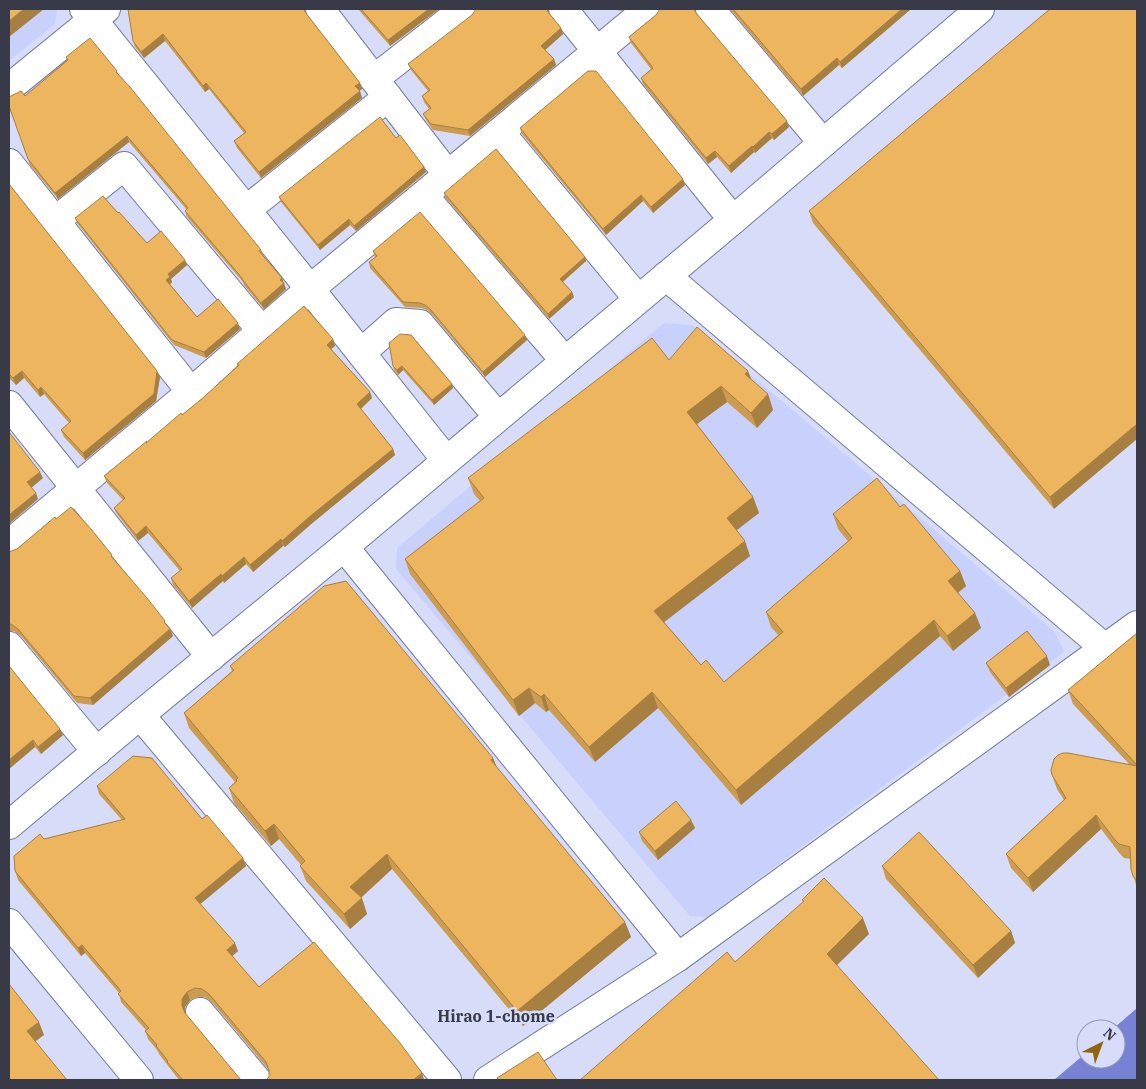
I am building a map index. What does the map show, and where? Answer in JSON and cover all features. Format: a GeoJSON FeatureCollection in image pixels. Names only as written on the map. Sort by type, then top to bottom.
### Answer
{"type":"FeatureCollection","features":[{"type":"Feature","properties":{"kind":"street"},"geometry":{"type":"LineString","coordinates":[[320,9],[448,174]]}},
{"type":"Feature","properties":{"kind":"street"},"geometry":{"type":"LineString","coordinates":[[246,210],[381,88],[464,9]]}},
{"type":"Feature","properties":{"kind":"street"},"geometry":{"type":"LineString","coordinates":[[563,9],[733,220]]}},
{"type":"Feature","properties":{"kind":"street"},"geometry":{"type":"LineString","coordinates":[[9,544],[191,392],[310,289],[648,9]]}},
{"type":"Feature","properties":{"kind":"street"},"geometry":{"type":"LineString","coordinates":[[710,9],[823,143]]}},
{"type":"Feature","properties":{"kind":"street"},"geometry":{"type":"LineString","coordinates":[[9,825],[344,547],[733,220],[980,9]]}},
{"type":"Feature","properties":{"kind":"street"},"geometry":{"type":"LineString","coordinates":[[9,88],[94,12],[246,210],[446,460]]}},
{"type":"Feature","properties":{"kind":"street"},"geometry":{"type":"LineString","coordinates":[[500,132],[638,299]]}},
{"type":"Feature","properties":{"kind":"street"},"geometry":{"type":"LineString","coordinates":[[9,163],[191,392]]}},
{"type":"Feature","properties":{"kind":"street"},"geometry":{"type":"LineString","coordinates":[[55,221],[124,166],[262,331]]}},
{"type":"Feature","properties":{"kind":"street"},"geometry":{"type":"LineString","coordinates":[[424,196],[564,361]]}},
{"type":"Feature","properties":{"kind":"street"},"geometry":{"type":"LineString","coordinates":[[666,276],[1106,649]]}},
{"type":"Feature","properties":{"kind":"street"},"geometry":{"type":"LineString","coordinates":[[361,353],[396,322],[420,324],[498,417]]}},
{"type":"Feature","properties":{"kind":"street"},"geometry":{"type":"LineString","coordinates":[[9,405],[211,657]]}},
{"type":"Feature","properties":{"kind":"street"},"geometry":{"type":"LineString","coordinates":[[344,547],[678,957]]}},
{"type":"Feature","properties":{"kind":"street"},"geometry":{"type":"LineString","coordinates":[[488,1080],[678,957],[1137,625]]}},
{"type":"Feature","properties":{"kind":"street"},"geometry":{"type":"LineString","coordinates":[[9,646],[96,752]]}},
{"type":"Feature","properties":{"kind":"street"},"geometry":{"type":"LineString","coordinates":[[140,715],[447,1080]]}},
{"type":"Feature","properties":{"kind":"street"},"geometry":{"type":"LineString","coordinates":[[9,923],[139,1080]]}},
{"type":"Feature","properties":{"kind":"street"},"geometry":{"type":"LineString","coordinates":[[200,1012],[245,1076]]}},
{"type":"Feature","properties":{"kind":"shaded area"},"geometry":{"type":"Polygon","coordinates":[[[9,9],[57,9],[55,24],[9,61],[9,9]]]}},
{"type":"Feature","properties":{"kind":"shaded area"},"geometry":{"type":"Polygon","coordinates":[[[664,323],[692,325],[1055,632],[1064,652],[707,917],[690,916],[396,569],[397,548],[664,323]]]}},
{"type":"Feature","properties":{"kind":"water"},"geometry":{"type":"Polygon","coordinates":[[[1137,1008],[1137,1080],[1054,1080],[1076,1061],[1076,1069],[1126,1069],[1126,1019],[1124,1019],[1137,1008]]]}},
{"type":"Feature","properties":{"kind":"building"},"geometry":{"type":"Polygon","coordinates":[[[9,9],[24,9],[9,21],[9,9]]]}},
{"type":"Feature","properties":{"kind":"building"},"geometry":{"type":"Polygon","coordinates":[[[128,9],[304,9],[360,83],[355,86],[360,91],[259,172],[234,141],[246,132],[206,83],[203,86],[163,34],[141,52],[133,41],[128,9]]]}},
{"type":"Feature","properties":{"kind":"building"},"geometry":{"type":"Polygon","coordinates":[[[361,9],[429,9],[388,40],[361,9]]]}},
{"type":"Feature","properties":{"kind":"building"},"geometry":{"type":"Polygon","coordinates":[[[476,9],[547,9],[561,28],[541,46],[554,59],[468,130],[431,124],[423,114],[431,108],[422,96],[430,90],[408,64],[472,15],[476,9]]]}},
{"type":"Feature","properties":{"kind":"building"},"geometry":{"type":"Polygon","coordinates":[[[660,9],[694,9],[787,121],[772,134],[769,132],[729,166],[715,151],[706,158],[641,78],[653,68],[629,37],[656,15],[660,9]]]}},
{"type":"Feature","properties":{"kind":"building"},"geometry":{"type":"Polygon","coordinates":[[[733,9],[902,9],[840,62],[837,58],[801,89],[733,9]]]}},
{"type":"Feature","properties":{"kind":"building"},"geometry":{"type":"Polygon","coordinates":[[[1050,9],[1137,9],[1137,424],[1050,497],[809,211],[1050,9]]]}},
{"type":"Feature","properties":{"kind":"building"},"geometry":{"type":"Polygon","coordinates":[[[90,38],[282,278],[280,280],[284,283],[261,303],[185,211],[188,208],[127,136],[55,193],[28,159],[9,106],[9,97],[21,91],[25,96],[68,60],[66,57],[90,38]]]}},
{"type":"Feature","properties":{"kind":"building"},"geometry":{"type":"Polygon","coordinates":[[[588,71],[596,71],[683,179],[651,207],[641,195],[603,229],[520,128],[588,71]]]}},
{"type":"Feature","properties":{"kind":"building"},"geometry":{"type":"Polygon","coordinates":[[[380,117],[396,138],[400,135],[424,167],[354,226],[349,219],[318,245],[279,197],[380,117]]]}},
{"type":"Feature","properties":{"kind":"building"},"geometry":{"type":"Polygon","coordinates":[[[496,149],[585,257],[560,279],[572,292],[548,314],[444,193],[496,149]]]}},
{"type":"Feature","properties":{"kind":"building"},"geometry":{"type":"Polygon","coordinates":[[[9,184],[157,371],[154,394],[83,453],[61,430],[71,421],[41,387],[38,390],[22,371],[13,378],[9,374],[9,184]]]}},
{"type":"Feature","properties":{"kind":"building"},"geometry":{"type":"Polygon","coordinates":[[[103,196],[147,243],[161,231],[185,260],[168,274],[170,277],[166,280],[197,317],[218,299],[238,323],[204,352],[172,340],[75,218],[103,196]]]}},
{"type":"Feature","properties":{"kind":"building"},"geometry":{"type":"Polygon","coordinates":[[[420,212],[525,335],[483,372],[430,309],[420,303],[403,302],[369,262],[377,256],[373,251],[420,212]]]}},
{"type":"Feature","properties":{"kind":"building"},"geometry":{"type":"Polygon","coordinates":[[[304,306],[333,339],[327,345],[370,392],[357,404],[393,449],[282,541],[281,539],[250,565],[244,557],[189,601],[171,578],[182,569],[146,526],[136,535],[114,508],[125,498],[104,476],[181,413],[182,415],[204,397],[239,365],[237,364],[304,306]]]}},
{"type":"Feature","properties":{"kind":"building"},"geometry":{"type":"Polygon","coordinates":[[[697,327],[748,371],[745,374],[768,394],[751,413],[721,386],[687,412],[753,497],[727,518],[745,541],[654,611],[701,665],[706,660],[724,682],[783,632],[766,612],[852,538],[833,514],[877,478],[900,507],[904,504],[960,571],[948,581],[975,613],[947,636],[934,620],[736,790],[652,692],[589,747],[544,694],[541,697],[529,688],[513,700],[405,559],[484,498],[468,478],[652,338],[669,360],[697,327]]]}},
{"type":"Feature","properties":{"kind":"building"},"geometry":{"type":"Polygon","coordinates":[[[400,334],[411,335],[452,384],[432,400],[402,366],[397,370],[393,366],[389,343],[400,334]]]}},
{"type":"Feature","properties":{"kind":"building"},"geometry":{"type":"Polygon","coordinates":[[[9,432],[40,472],[27,482],[36,493],[9,515],[9,432]]]}},
{"type":"Feature","properties":{"kind":"building"},"geometry":{"type":"Polygon","coordinates":[[[71,507],[147,598],[170,629],[90,698],[74,696],[18,629],[9,624],[9,552],[17,549],[55,517],[56,519],[71,507]]]}},
{"type":"Feature","properties":{"kind":"building"},"geometry":{"type":"Polygon","coordinates":[[[346,581],[493,758],[491,760],[625,922],[517,1011],[387,854],[350,887],[362,898],[344,914],[300,866],[305,861],[274,824],[265,831],[229,788],[238,778],[184,713],[234,670],[230,666],[324,586],[346,581]]]}},
{"type":"Feature","properties":{"kind":"building"},"geometry":{"type":"Polygon","coordinates":[[[1027,631],[1047,656],[1006,688],[986,663],[1027,631]]]}},
{"type":"Feature","properties":{"kind":"building"},"geometry":{"type":"Polygon","coordinates":[[[1137,633],[1137,765],[1068,690],[1137,633]]]}},
{"type":"Feature","properties":{"kind":"building"},"geometry":{"type":"Polygon","coordinates":[[[9,666],[60,729],[38,747],[33,740],[9,760],[9,666]]]}},
{"type":"Feature","properties":{"kind":"building"},"geometry":{"type":"Polygon","coordinates":[[[1063,753],[1137,766],[1137,881],[1131,869],[1130,847],[1119,844],[1096,815],[1028,878],[1006,854],[1066,798],[1051,770],[1054,759],[1063,753]]]}},
{"type":"Feature","properties":{"kind":"building"},"geometry":{"type":"Polygon","coordinates":[[[133,756],[152,758],[202,819],[207,815],[243,858],[195,898],[235,943],[227,950],[259,987],[314,942],[400,1043],[422,1073],[413,1080],[266,1080],[269,1077],[269,1070],[266,1062],[209,994],[202,989],[195,988],[187,992],[182,999],[185,1013],[241,1080],[183,1080],[167,1062],[157,1045],[145,1031],[149,1028],[118,994],[121,991],[82,945],[78,948],[15,871],[14,856],[40,834],[44,839],[125,819],[97,786],[133,756]]]}},
{"type":"Feature","properties":{"kind":"building"},"geometry":{"type":"Polygon","coordinates":[[[676,801],[691,820],[655,851],[639,832],[676,801]]]}},
{"type":"Feature","properties":{"kind":"building"},"geometry":{"type":"Polygon","coordinates":[[[919,832],[1011,931],[973,965],[882,866],[919,832]]]}},
{"type":"Feature","properties":{"kind":"building"},"geometry":{"type":"Polygon","coordinates":[[[824,878],[863,918],[827,954],[939,1080],[580,1080],[727,952],[735,962],[804,901],[802,900],[824,878]]]}},
{"type":"Feature","properties":{"kind":"building"},"geometry":{"type":"Polygon","coordinates":[[[9,984],[39,1022],[27,1031],[67,1080],[9,1080],[9,984]]]}},
{"type":"Feature","properties":{"kind":"building"},"geometry":{"type":"Polygon","coordinates":[[[538,1052],[557,1080],[499,1080],[497,1078],[538,1052]]]}},
{"type":"Feature","properties":{"kind":"district","name":"Hirao 1-chome"},"geometry":{"type":"Point","coordinates":[496,1016]}}]}
